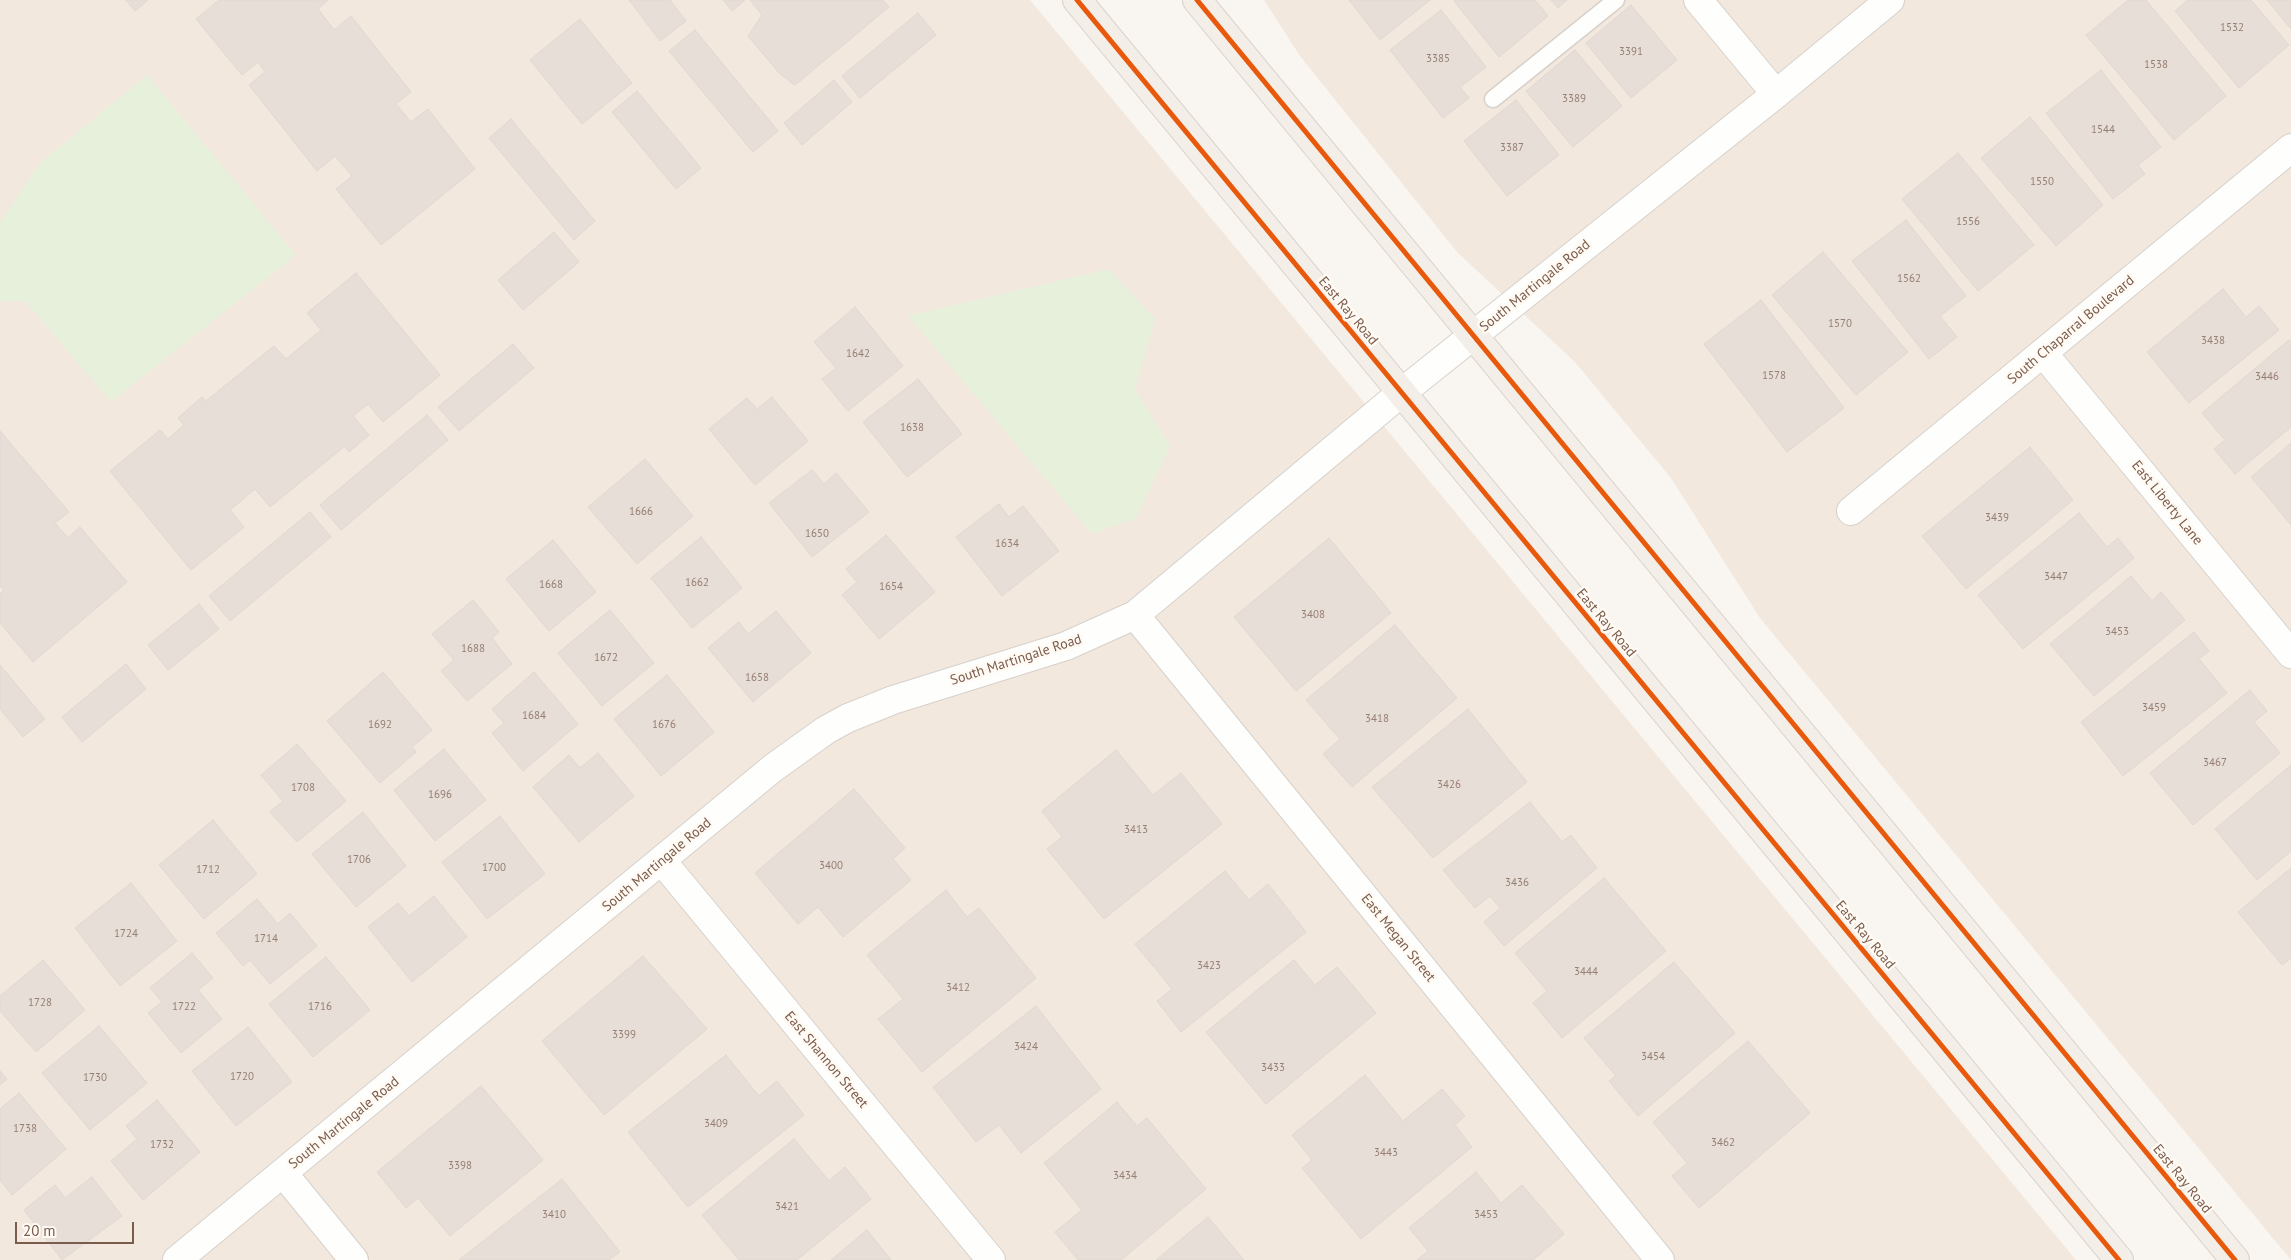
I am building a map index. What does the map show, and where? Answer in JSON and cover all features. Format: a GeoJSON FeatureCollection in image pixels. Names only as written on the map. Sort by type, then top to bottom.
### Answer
{"type":"FeatureCollection","features":[{"type":"Feature","properties":{"kind":"main road","name":"East Ray Road"},"geometry":{"type":"LineString","coordinates":[[1077,0],[2119,1260]]}},
{"type":"Feature","properties":{"kind":"main road","name":"East Ray Road"},"geometry":{"type":"LineString","coordinates":[[1197,0],[2234,1260]]}},
{"type":"Feature","properties":{"kind":"street"},"geometry":{"type":"LineString","coordinates":[[1698,0],[1776,94]]}},
{"type":"Feature","properties":{"kind":"street","name":"South Martingale Road"},"geometry":{"type":"LineString","coordinates":[[177,1260],[773,768],[826,730],[848,718],[893,700],[1066,646],[1135,615],[1401,393],[1776,94],[1890,0]]}},
{"type":"Feature","properties":{"kind":"street","name":"South Chaparral Boulevard"},"geometry":{"type":"LineString","coordinates":[[1851,512],[2291,148]]}},
{"type":"Feature","properties":{"kind":"street","name":"East Liberty Lane"},"geometry":{"type":"LineString","coordinates":[[2043,353],[2291,654]]}},
{"type":"Feature","properties":{"kind":"street","name":"East Megan Street"},"geometry":{"type":"LineString","coordinates":[[1135,615],[1660,1260]]}},
{"type":"Feature","properties":{"kind":"street","name":"East Shannon Street"},"geometry":{"type":"LineString","coordinates":[[662,861],[991,1260]]}},
{"type":"Feature","properties":{"kind":"street"},"geometry":{"type":"LineString","coordinates":[[283,1173],[354,1260]]}},
{"type":"Feature","properties":{"kind":"lane"},"geometry":{"type":"LineString","coordinates":[[1493,99],[1616,0]]}},
{"type":"Feature","properties":{"kind":"shaded area"},"geometry":{"type":"Polygon","coordinates":[[[0,0],[1030,0],[2076,1260],[0,1260],[0,0]]]}},
{"type":"Feature","properties":{"kind":"shaded area"},"geometry":{"type":"Polygon","coordinates":[[[1264,0],[2291,0],[2291,1260],[1760,618],[1671,478],[1575,362],[1457,252],[1300,56],[1264,0]]]}},
{"type":"Feature","properties":{"kind":"green space"},"geometry":{"type":"Polygon","coordinates":[[[147,75],[296,255],[111,402],[25,301],[0,301],[0,223],[39,164],[147,75]]]}},
{"type":"Feature","properties":{"kind":"green space"},"geometry":{"type":"Polygon","coordinates":[[[1109,269],[1155,319],[1135,389],[1170,446],[1136,518],[1092,534],[908,316],[1109,269]]]}},
{"type":"Feature","properties":{"kind":"building"},"geometry":{"type":"Polygon","coordinates":[[[126,0],[148,0],[135,11],[126,0]]]}},
{"type":"Feature","properties":{"kind":"building"},"geometry":{"type":"Polygon","coordinates":[[[219,0],[328,0],[318,9],[334,30],[351,16],[411,92],[396,104],[411,122],[428,109],[475,169],[381,245],[336,189],[352,176],[335,156],[317,171],[249,85],[265,72],[258,62],[242,75],[196,19],[219,0]]]}},
{"type":"Feature","properties":{"kind":"building"},"geometry":{"type":"Polygon","coordinates":[[[629,0],[670,0],[686,21],[660,41],[629,0]]]}},
{"type":"Feature","properties":{"kind":"building"},"geometry":{"type":"Polygon","coordinates":[[[723,0],[745,0],[732,11],[723,0]]]}},
{"type":"Feature","properties":{"kind":"building"},"geometry":{"type":"Polygon","coordinates":[[[750,0],[883,0],[889,7],[795,85],[780,74],[748,36],[762,15],[750,0]]]}},
{"type":"Feature","properties":{"kind":"building"},"geometry":{"type":"Polygon","coordinates":[[[1349,0],[1430,0],[1380,40],[1349,0]]]}},
{"type":"Feature","properties":{"kind":"building"},"geometry":{"type":"Polygon","coordinates":[[[1455,0],[1535,0],[1548,16],[1499,57],[1455,0]]]}},
{"type":"Feature","properties":{"kind":"building"},"geometry":{"type":"Polygon","coordinates":[[[1551,0],[1567,0],[1558,8],[1551,0]]]}},
{"type":"Feature","properties":{"kind":"building"},"geometry":{"type":"Polygon","coordinates":[[[2128,0],[2146,0],[2226,96],[2174,140],[2086,35],[2128,0]]]}},
{"type":"Feature","properties":{"kind":"building"},"geometry":{"type":"Polygon","coordinates":[[[2188,0],[2251,0],[2289,45],[2239,88],[2175,11],[2188,0]]]}},
{"type":"Feature","properties":{"kind":"building"},"geometry":{"type":"Polygon","coordinates":[[[2267,0],[2291,0],[2291,29],[2267,0]]]}},
{"type":"Feature","properties":{"kind":"building"},"geometry":{"type":"Polygon","coordinates":[[[1631,5],[1677,60],[1631,98],[1586,43],[1631,5]]]}},
{"type":"Feature","properties":{"kind":"building"},"geometry":{"type":"Polygon","coordinates":[[[1441,10],[1486,67],[1460,87],[1469,98],[1443,118],[1390,50],[1441,10]]]}},
{"type":"Feature","properties":{"kind":"building"},"geometry":{"type":"Polygon","coordinates":[[[918,13],[936,35],[860,98],[842,76],[918,13]]]}},
{"type":"Feature","properties":{"kind":"building"},"geometry":{"type":"Polygon","coordinates":[[[580,19],[632,83],[582,124],[530,60],[580,19]]]}},
{"type":"Feature","properties":{"kind":"building"},"geometry":{"type":"Polygon","coordinates":[[[695,30],[778,131],[753,152],[669,51],[695,30]]]}},
{"type":"Feature","properties":{"kind":"building"},"geometry":{"type":"Polygon","coordinates":[[[1575,50],[1622,106],[1573,147],[1526,91],[1575,50]]]}},
{"type":"Feature","properties":{"kind":"building"},"geometry":{"type":"Polygon","coordinates":[[[2101,70],[2161,147],[2138,165],[2145,174],[2113,199],[2046,113],[2101,70]]]}},
{"type":"Feature","properties":{"kind":"building"},"geometry":{"type":"Polygon","coordinates":[[[834,80],[852,102],[802,145],[784,123],[834,80]]]}},
{"type":"Feature","properties":{"kind":"building"},"geometry":{"type":"Polygon","coordinates":[[[637,91],[701,168],[676,189],[612,112],[637,91]]]}},
{"type":"Feature","properties":{"kind":"building"},"geometry":{"type":"Polygon","coordinates":[[[1516,100],[1559,155],[1507,196],[1464,141],[1516,100]]]}},
{"type":"Feature","properties":{"kind":"building"},"geometry":{"type":"Polygon","coordinates":[[[2030,117],[2103,205],[2056,246],[1981,158],[2030,117]]]}},
{"type":"Feature","properties":{"kind":"building"},"geometry":{"type":"Polygon","coordinates":[[[511,119],[595,221],[574,240],[489,138],[511,119]]]}},
{"type":"Feature","properties":{"kind":"building"},"geometry":{"type":"Polygon","coordinates":[[[1958,153],[2034,245],[1978,291],[1902,199],[1958,153]]]}},
{"type":"Feature","properties":{"kind":"building"},"geometry":{"type":"Polygon","coordinates":[[[1906,220],[1966,296],[1940,316],[1957,337],[1929,359],[1852,261],[1906,220]]]}},
{"type":"Feature","properties":{"kind":"building"},"geometry":{"type":"Polygon","coordinates":[[[554,232],[579,262],[523,310],[498,280],[554,232]]]}},
{"type":"Feature","properties":{"kind":"building"},"geometry":{"type":"Polygon","coordinates":[[[1823,252],[1908,352],[1856,395],[1772,295],[1823,252]]]}},
{"type":"Feature","properties":{"kind":"building"},"geometry":{"type":"Polygon","coordinates":[[[356,273],[440,375],[383,422],[368,404],[353,416],[369,435],[349,452],[345,446],[270,507],[255,489],[230,510],[244,527],[191,570],[110,471],[160,430],[168,439],[184,425],[178,418],[202,397],[206,401],[274,346],[286,359],[321,330],[307,313],[356,273]]]}},
{"type":"Feature","properties":{"kind":"building"},"geometry":{"type":"Polygon","coordinates":[[[2223,289],[2246,317],[2259,306],[2279,330],[2189,403],[2147,352],[2223,289]]]}},
{"type":"Feature","properties":{"kind":"building"},"geometry":{"type":"Polygon","coordinates":[[[1761,300],[1844,408],[1787,452],[1704,344],[1761,300]]]}},
{"type":"Feature","properties":{"kind":"building"},"geometry":{"type":"Polygon","coordinates":[[[855,307],[903,366],[848,411],[822,379],[836,368],[814,342],[855,307]]]}},
{"type":"Feature","properties":{"kind":"building"},"geometry":{"type":"Polygon","coordinates":[[[2289,340],[2291,342],[2291,427],[2235,474],[2214,449],[2225,440],[2202,413],[2289,340]]]}},
{"type":"Feature","properties":{"kind":"building"},"geometry":{"type":"Polygon","coordinates":[[[513,344],[534,368],[459,431],[438,407],[513,344]]]}},
{"type":"Feature","properties":{"kind":"building"},"geometry":{"type":"Polygon","coordinates":[[[918,379],[962,434],[907,477],[863,422],[918,379]]]}},
{"type":"Feature","properties":{"kind":"building"},"geometry":{"type":"Polygon","coordinates":[[[772,397],[808,441],[755,485],[709,429],[747,398],[757,409],[772,397]]]}},
{"type":"Feature","properties":{"kind":"building"},"geometry":{"type":"Polygon","coordinates":[[[427,415],[448,440],[341,530],[320,505],[427,415]]]}},
{"type":"Feature","properties":{"kind":"building"},"geometry":{"type":"Polygon","coordinates":[[[0,431],[69,512],[55,523],[68,538],[80,527],[127,582],[33,662],[0,623],[0,594],[4,590],[0,586],[0,431]]]}},
{"type":"Feature","properties":{"kind":"building"},"geometry":{"type":"Polygon","coordinates":[[[2291,443],[2291,525],[2251,477],[2291,443]]]}},
{"type":"Feature","properties":{"kind":"building"},"geometry":{"type":"Polygon","coordinates":[[[2030,447],[2073,500],[1966,589],[1922,536],[2030,447]]]}},
{"type":"Feature","properties":{"kind":"building"},"geometry":{"type":"Polygon","coordinates":[[[645,459],[693,516],[637,564],[588,507],[645,459]]]}},
{"type":"Feature","properties":{"kind":"building"},"geometry":{"type":"Polygon","coordinates":[[[812,470],[824,484],[836,473],[869,512],[812,557],[769,503],[812,470]]]}},
{"type":"Feature","properties":{"kind":"building"},"geometry":{"type":"Polygon","coordinates":[[[999,504],[1009,517],[1023,506],[1059,551],[1002,596],[956,537],[999,504]]]}},
{"type":"Feature","properties":{"kind":"building"},"geometry":{"type":"Polygon","coordinates":[[[310,512],[331,537],[230,621],[209,596],[310,512]]]}},
{"type":"Feature","properties":{"kind":"building"},"geometry":{"type":"Polygon","coordinates":[[[2079,513],[2107,547],[2118,538],[2134,558],[2023,649],[1978,595],[2079,513]]]}},
{"type":"Feature","properties":{"kind":"building"},"geometry":{"type":"Polygon","coordinates":[[[886,535],[935,592],[879,639],[842,595],[857,582],[846,569],[886,535]]]}},
{"type":"Feature","properties":{"kind":"building"},"geometry":{"type":"Polygon","coordinates":[[[701,537],[742,588],[692,628],[651,578],[701,537]]]}},
{"type":"Feature","properties":{"kind":"building"},"geometry":{"type":"Polygon","coordinates":[[[1329,538],[1391,613],[1296,691],[1234,617],[1329,538]]]}},
{"type":"Feature","properties":{"kind":"building"},"geometry":{"type":"Polygon","coordinates":[[[553,540],[596,592],[549,631],[506,579],[553,540]]]}},
{"type":"Feature","properties":{"kind":"building"},"geometry":{"type":"Polygon","coordinates":[[[2131,576],[2152,601],[2161,592],[2185,620],[2094,696],[2050,644],[2131,576]]]}},
{"type":"Feature","properties":{"kind":"building"},"geometry":{"type":"Polygon","coordinates":[[[473,600],[499,632],[492,638],[512,664],[467,701],[441,671],[454,660],[432,634],[473,600]]]}},
{"type":"Feature","properties":{"kind":"building"},"geometry":{"type":"Polygon","coordinates":[[[199,604],[219,629],[168,670],[148,645],[199,604]]]}},
{"type":"Feature","properties":{"kind":"building"},"geometry":{"type":"Polygon","coordinates":[[[610,610],[654,663],[602,706],[558,653],[610,610]]]}},
{"type":"Feature","properties":{"kind":"building"},"geometry":{"type":"Polygon","coordinates":[[[776,611],[811,653],[753,702],[708,648],[739,622],[748,634],[776,611]]]}},
{"type":"Feature","properties":{"kind":"building"},"geometry":{"type":"Polygon","coordinates":[[[1395,625],[1457,698],[1352,787],[1323,754],[1340,739],[1306,700],[1395,625]]]}},
{"type":"Feature","properties":{"kind":"building"},"geometry":{"type":"Polygon","coordinates":[[[2194,632],[2209,651],[2199,659],[2227,693],[2123,776],[2081,722],[2194,632]]]}},
{"type":"Feature","properties":{"kind":"building"},"geometry":{"type":"Polygon","coordinates":[[[126,664],[146,689],[82,742],[62,717],[126,664]]]}},
{"type":"Feature","properties":{"kind":"building"},"geometry":{"type":"Polygon","coordinates":[[[0,665],[45,719],[23,737],[0,709],[0,665]]]}},
{"type":"Feature","properties":{"kind":"building"},"geometry":{"type":"Polygon","coordinates":[[[383,672],[432,730],[412,747],[416,752],[380,783],[327,721],[383,672]]]}},
{"type":"Feature","properties":{"kind":"building"},"geometry":{"type":"Polygon","coordinates":[[[534,672],[578,724],[523,771],[492,733],[504,723],[492,709],[534,672]]]}},
{"type":"Feature","properties":{"kind":"building"},"geometry":{"type":"Polygon","coordinates":[[[667,675],[714,732],[661,776],[614,719],[667,675]]]}},
{"type":"Feature","properties":{"kind":"building"},"geometry":{"type":"Polygon","coordinates":[[[2250,690],[2267,711],[2254,722],[2280,753],[2193,825],[2150,773],[2250,690]]]}},
{"type":"Feature","properties":{"kind":"building"},"geometry":{"type":"Polygon","coordinates":[[[1468,709],[1527,782],[1433,858],[1372,787],[1468,709]]]}},
{"type":"Feature","properties":{"kind":"building"},"geometry":{"type":"Polygon","coordinates":[[[297,744],[346,801],[297,842],[270,812],[283,801],[261,775],[297,744]]]}},
{"type":"Feature","properties":{"kind":"building"},"geometry":{"type":"Polygon","coordinates":[[[444,749],[486,800],[435,841],[394,790],[444,749]]]}},
{"type":"Feature","properties":{"kind":"building"},"geometry":{"type":"Polygon","coordinates":[[[1116,750],[1153,795],[1181,773],[1222,824],[1104,919],[1047,849],[1062,837],[1042,811],[1116,750]]]}},
{"type":"Feature","properties":{"kind":"building"},"geometry":{"type":"Polygon","coordinates":[[[598,753],[634,796],[579,842],[533,787],[569,755],[580,768],[598,753]]]}},
{"type":"Feature","properties":{"kind":"building"},"geometry":{"type":"Polygon","coordinates":[[[2291,765],[2291,851],[2257,880],[2215,829],[2291,765]]]}},
{"type":"Feature","properties":{"kind":"building"},"geometry":{"type":"Polygon","coordinates":[[[854,789],[905,848],[893,859],[911,880],[843,937],[818,907],[798,924],[755,873],[854,789]]]}},
{"type":"Feature","properties":{"kind":"building"},"geometry":{"type":"Polygon","coordinates":[[[1530,802],[1562,842],[1571,835],[1597,868],[1504,946],[1484,922],[1500,908],[1490,896],[1475,908],[1443,870],[1530,802]]]}},
{"type":"Feature","properties":{"kind":"building"},"geometry":{"type":"Polygon","coordinates":[[[363,812],[406,866],[356,907],[312,854],[363,812]]]}},
{"type":"Feature","properties":{"kind":"building"},"geometry":{"type":"Polygon","coordinates":[[[500,816],[545,874],[487,919],[442,862],[500,816]]]}},
{"type":"Feature","properties":{"kind":"building"},"geometry":{"type":"Polygon","coordinates":[[[213,820],[257,874],[204,919],[159,865],[213,820]]]}},
{"type":"Feature","properties":{"kind":"building"},"geometry":{"type":"Polygon","coordinates":[[[2291,868],[2291,958],[2282,965],[2238,912],[2291,868]]]}},
{"type":"Feature","properties":{"kind":"building"},"geometry":{"type":"Polygon","coordinates":[[[1225,871],[1249,900],[1268,884],[1306,932],[1181,1032],[1157,1001],[1172,989],[1135,944],[1225,871]]]}},
{"type":"Feature","properties":{"kind":"building"},"geometry":{"type":"Polygon","coordinates":[[[1604,878],[1666,951],[1562,1038],[1533,1003],[1547,991],[1515,953],[1604,878]]]}},
{"type":"Feature","properties":{"kind":"building"},"geometry":{"type":"Polygon","coordinates":[[[131,883],[177,941],[120,986],[75,928],[131,883]]]}},
{"type":"Feature","properties":{"kind":"building"},"geometry":{"type":"Polygon","coordinates":[[[946,890],[967,917],[979,908],[1036,978],[922,1072],[878,1019],[903,999],[867,955],[946,890]]]}},
{"type":"Feature","properties":{"kind":"building"},"geometry":{"type":"Polygon","coordinates":[[[434,896],[467,937],[412,982],[368,927],[398,903],[409,916],[434,896]]]}},
{"type":"Feature","properties":{"kind":"building"},"geometry":{"type":"Polygon","coordinates":[[[257,899],[278,924],[290,913],[317,946],[270,984],[250,960],[243,966],[216,933],[257,899]]]}},
{"type":"Feature","properties":{"kind":"building"},"geometry":{"type":"Polygon","coordinates":[[[192,953],[213,978],[198,990],[222,1019],[181,1053],[148,1013],[162,1002],[150,988],[192,953]]]}},
{"type":"Feature","properties":{"kind":"building"},"geometry":{"type":"Polygon","coordinates":[[[643,956],[707,1029],[604,1115],[542,1041],[643,956]]]}},
{"type":"Feature","properties":{"kind":"building"},"geometry":{"type":"Polygon","coordinates":[[[326,957],[370,1010],[313,1057],[269,1004],[326,957]]]}},
{"type":"Feature","properties":{"kind":"building"},"geometry":{"type":"Polygon","coordinates":[[[43,960],[85,1010],[36,1052],[0,1011],[0,996],[43,960]]]}},
{"type":"Feature","properties":{"kind":"building"},"geometry":{"type":"Polygon","coordinates":[[[1294,960],[1315,985],[1337,967],[1376,1013],[1266,1104],[1206,1032],[1294,960]]]}},
{"type":"Feature","properties":{"kind":"building"},"geometry":{"type":"Polygon","coordinates":[[[1674,962],[1735,1033],[1638,1116],[1609,1081],[1616,1076],[1584,1038],[1674,962]]]}},
{"type":"Feature","properties":{"kind":"building"},"geometry":{"type":"Polygon","coordinates":[[[1036,1006],[1101,1089],[1021,1153],[999,1125],[976,1142],[933,1087],[1036,1006]]]}},
{"type":"Feature","properties":{"kind":"building"},"geometry":{"type":"Polygon","coordinates":[[[99,1026],[147,1083],[90,1130],[42,1073],[99,1026]]]}},
{"type":"Feature","properties":{"kind":"building"},"geometry":{"type":"Polygon","coordinates":[[[248,1027],[292,1082],[236,1126],[192,1071],[248,1027]]]}},
{"type":"Feature","properties":{"kind":"building"},"geometry":{"type":"Polygon","coordinates":[[[1748,1041],[1810,1113],[1699,1208],[1672,1176],[1687,1163],[1653,1122],[1748,1041]]]}},
{"type":"Feature","properties":{"kind":"building"},"geometry":{"type":"Polygon","coordinates":[[[726,1055],[759,1096],[777,1081],[804,1115],[688,1207],[628,1132],[726,1055]]]}},
{"type":"Feature","properties":{"kind":"building"},"geometry":{"type":"Polygon","coordinates":[[[0,1071],[7,1079],[0,1085],[0,1071]]]}},
{"type":"Feature","properties":{"kind":"building"},"geometry":{"type":"Polygon","coordinates":[[[1365,1075],[1403,1121],[1442,1089],[1465,1116],[1455,1125],[1472,1147],[1361,1239],[1302,1168],[1312,1160],[1292,1135],[1365,1075]]]}},
{"type":"Feature","properties":{"kind":"building"},"geometry":{"type":"Polygon","coordinates":[[[481,1086],[543,1160],[450,1236],[418,1198],[406,1208],[377,1172],[481,1086]]]}},
{"type":"Feature","properties":{"kind":"building"},"geometry":{"type":"Polygon","coordinates":[[[19,1093],[66,1149],[12,1195],[0,1180],[0,1109],[19,1093]]]}},
{"type":"Feature","properties":{"kind":"building"},"geometry":{"type":"Polygon","coordinates":[[[157,1100],[200,1152],[143,1200],[111,1161],[137,1139],[126,1126],[157,1100]]]}},
{"type":"Feature","properties":{"kind":"building"},"geometry":{"type":"Polygon","coordinates":[[[1117,1102],[1137,1126],[1147,1118],[1206,1189],[1121,1260],[1078,1260],[1055,1232],[1082,1210],[1044,1163],[1117,1102]]]}},
{"type":"Feature","properties":{"kind":"building"},"geometry":{"type":"Polygon","coordinates":[[[794,1139],[829,1181],[845,1167],[871,1199],[797,1260],[739,1260],[702,1215],[794,1139]]]}},
{"type":"Feature","properties":{"kind":"building"},"geometry":{"type":"Polygon","coordinates":[[[1476,1172],[1501,1203],[1522,1185],[1564,1234],[1533,1260],[1417,1260],[1428,1251],[1409,1228],[1476,1172]]]}},
{"type":"Feature","properties":{"kind":"building"},"geometry":{"type":"Polygon","coordinates":[[[92,1177],[122,1216],[62,1260],[24,1210],[55,1185],[65,1198],[92,1177]]]}},
{"type":"Feature","properties":{"kind":"building"},"geometry":{"type":"Polygon","coordinates":[[[562,1179],[620,1252],[609,1260],[459,1260],[562,1179]]]}},
{"type":"Feature","properties":{"kind":"building"},"geometry":{"type":"Polygon","coordinates":[[[1208,1217],[1244,1260],[1156,1260],[1208,1217]]]}},
{"type":"Feature","properties":{"kind":"building"},"geometry":{"type":"Polygon","coordinates":[[[867,1230],[891,1260],[831,1260],[867,1230]]]}},
{"type":"Feature","properties":{"kind":"cycle path"},"geometry":{"type":"LineString","coordinates":[[1077,0],[2119,1260]]}},
{"type":"Feature","properties":{"kind":"cycle path"},"geometry":{"type":"LineString","coordinates":[[1197,0],[2235,1260]]}}]}
